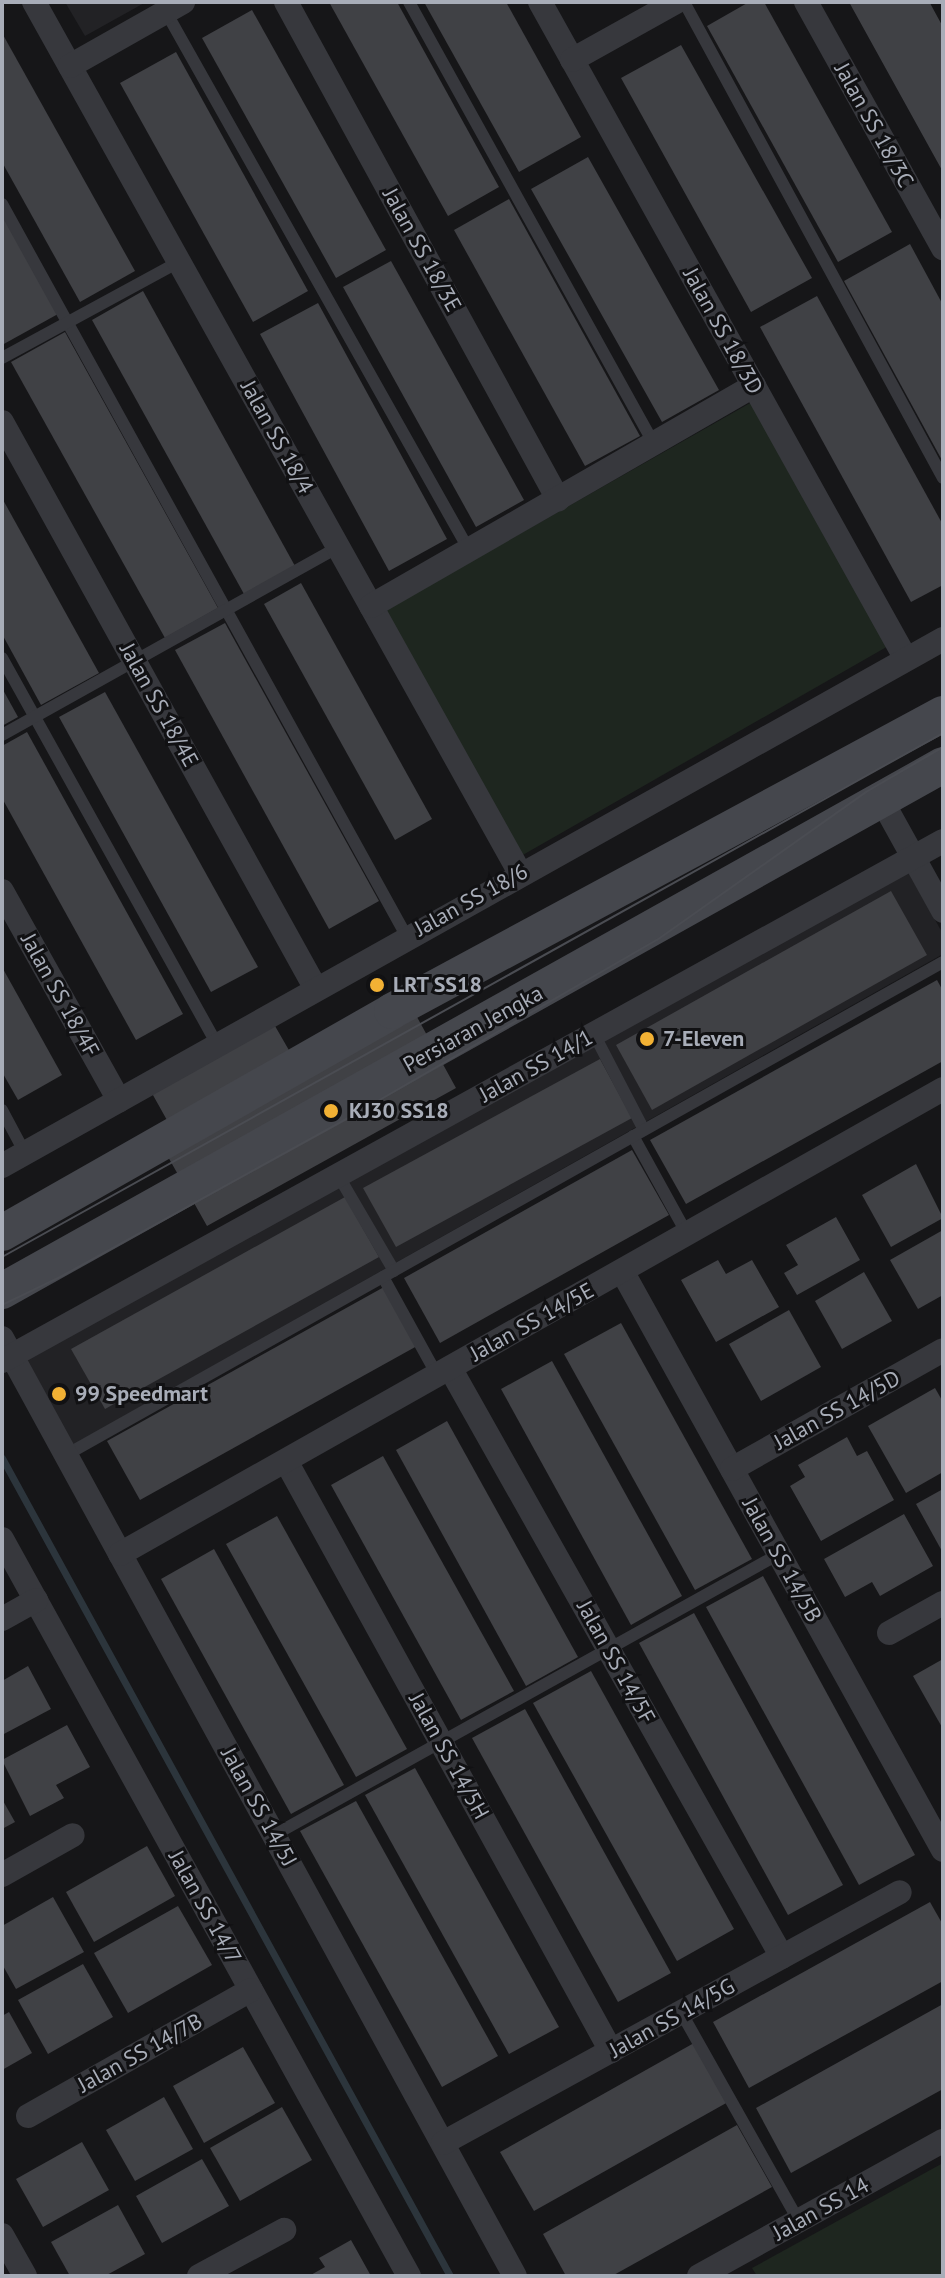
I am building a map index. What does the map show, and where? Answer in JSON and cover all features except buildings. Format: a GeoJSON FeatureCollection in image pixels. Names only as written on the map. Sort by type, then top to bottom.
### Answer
{"type":"FeatureCollection","features":[{"type":"Feature","properties":{"kind":"main road"},"geometry":{"type":"LineString","coordinates":[[2,1233],[392,1011],[943,714]]}},
{"type":"Feature","properties":{"kind":"main road","name":"Persiaran Jengka"},"geometry":{"type":"LineString","coordinates":[[2,1291],[943,765]]}},
{"type":"Feature","properties":{"kind":"street","name":"Jalan SS 18/4"},"geometry":{"type":"LineString","coordinates":[[34,2],[520,873]]}},
{"type":"Feature","properties":{"kind":"street","name":"Jalan SS 18/3E"},"geometry":{"type":"LineString","coordinates":[[286,2],[558,499]]}},
{"type":"Feature","properties":{"kind":"street","name":"Jalan SS 18/3D"},"geometry":{"type":"LineString","coordinates":[[540,2],[906,659]]}},
{"type":"Feature","properties":{"kind":"street"},"geometry":{"type":"LineString","coordinates":[[572,60],[676,2]]}},
{"type":"Feature","properties":{"kind":"street","name":"Jalan SS 18/3C"},"geometry":{"type":"LineString","coordinates":[[806,2],[943,248]]}},
{"type":"Feature","properties":{"kind":"street"},"geometry":{"type":"LineString","coordinates":[[70,66],[175,7]]}},
{"type":"Feature","properties":{"kind":"street"},"geometry":{"type":"LineString","coordinates":[[371,606],[754,386]]}},
{"type":"Feature","properties":{"kind":"street","name":"Jalan SS 18/4E"},"geometry":{"type":"LineString","coordinates":[[2,422],[316,989]]}},
{"type":"Feature","properties":{"kind":"street","name":"Jalan SS 18/6"},"geometry":{"type":"LineString","coordinates":[[2,1166],[520,873],[943,639]]}},
{"type":"Feature","properties":{"kind":"street"},"geometry":{"type":"LineString","coordinates":[[881,799],[943,911]]}},
{"type":"Feature","properties":{"kind":"street","name":"Jalan SS 14/1"},"geometry":{"type":"LineString","coordinates":[[5,1351],[338,1175],[943,841]]}},
{"type":"Feature","properties":{"kind":"street","name":"Jalan SS 18/4F"},"geometry":{"type":"LineString","coordinates":[[2,891],[119,1100]]}},
{"type":"Feature","properties":{"kind":"street","name":"Jalan SS 14/5E"},"geometry":{"type":"LineString","coordinates":[[120,1554],[943,1089]]}},
{"type":"Feature","properties":{"kind":"street","name":"Jalan SS 14/5B"},"geometry":{"type":"LineString","coordinates":[[622,1271],[943,1850]]}},
{"type":"Feature","properties":{"kind":"street","name":"Jalan SS 14/5D"},"geometry":{"type":"LineString","coordinates":[[732,1469],[943,1350]]}},
{"type":"Feature","properties":{"kind":"street","name":"Jalan SS 14/5J"},"geometry":{"type":"LineString","coordinates":[[5,1351],[66,1455],[515,2276]]}},
{"type":"Feature","properties":{"kind":"street","name":"Jalan SS 14/5F"},"geometry":{"type":"LineString","coordinates":[[444,1371],[609,1649],[782,1957]]}},
{"type":"Feature","properties":{"kind":"street","name":"Jalan SS 14/5H"},"geometry":{"type":"LineString","coordinates":[[286,1461],[611,2051]]}},
{"type":"Feature","properties":{"kind":"street","name":"Jalan SS 14/7"},"geometry":{"type":"LineString","coordinates":[[2,1539],[409,2276]]}},
{"type":"Feature","properties":{"kind":"street"},"geometry":{"type":"LineString","coordinates":[[2,1619],[36,1600]]}},
{"type":"Feature","properties":{"kind":"street"},"geometry":{"type":"LineString","coordinates":[[889,1633],[943,1603]]}},
{"type":"Feature","properties":{"kind":"street"},"geometry":{"type":"LineString","coordinates":[[2,1875],[73,1835]]}},
{"type":"Feature","properties":{"kind":"street","name":"Jalan SS 14/5G"},"geometry":{"type":"LineString","coordinates":[[443,2143],[900,1892]]}},
{"type":"Feature","properties":{"kind":"street","name":"Jalan SS 14/7B"},"geometry":{"type":"LineString","coordinates":[[28,2116],[251,1990]]}},
{"type":"Feature","properties":{"kind":"street","name":"Jalan SS 14"},"geometry":{"type":"LineString","coordinates":[[699,2276],[731,2268],[799,2221],[943,2141]]}},
{"type":"Feature","properties":{"kind":"street"},"geometry":{"type":"LineString","coordinates":[[199,2276],[284,2230]]}},
{"type":"Feature","properties":{"kind":"street"},"geometry":{"type":"LineString","coordinates":[[2,2235],[25,2276]]}},
{"type":"Feature","properties":{"kind":"lane"},"geometry":{"type":"LineString","coordinates":[[409,2],[654,444]]}},
{"type":"Feature","properties":{"kind":"lane"},"geometry":{"type":"LineString","coordinates":[[684,2],[943,478]]}},
{"type":"Feature","properties":{"kind":"lane"},"geometry":{"type":"LineString","coordinates":[[175,7],[469,550]]}},
{"type":"Feature","properties":{"kind":"lane"},"geometry":{"type":"LineString","coordinates":[[2,204],[407,937]]}},
{"type":"Feature","properties":{"kind":"lane"},"geometry":{"type":"LineString","coordinates":[[2,358],[179,262]]}},
{"type":"Feature","properties":{"kind":"lane"},"geometry":{"type":"LineString","coordinates":[[2,735],[339,547]]}},
{"type":"Feature","properties":{"kind":"lane"},"geometry":{"type":"LineString","coordinates":[[2,658],[217,1044]]}},
{"type":"Feature","properties":{"kind":"lane"},"geometry":{"type":"LineString","coordinates":[[66,1455],[943,962]]}},
{"type":"Feature","properties":{"kind":"lane"},"geometry":{"type":"LineString","coordinates":[[594,1034],[687,1234]]}},
{"type":"Feature","properties":{"kind":"lane"},"geometry":{"type":"LineString","coordinates":[[2,1110],[25,1153]]}},
{"type":"Feature","properties":{"kind":"lane"},"geometry":{"type":"LineString","coordinates":[[338,1175],[444,1371]]}},
{"type":"Feature","properties":{"kind":"lane"},"geometry":{"type":"LineString","coordinates":[[274,1835],[779,1554]]}},
{"type":"Feature","properties":{"kind":"lane"},"geometry":{"type":"LineString","coordinates":[[681,2012],[799,2221]]}},
{"type":"Feature","properties":{"kind":"shaded area"},"geometry":{"type":"Polygon","coordinates":[[[65,2],[146,2],[85,36],[65,2]]]}},
{"type":"Feature","properties":{"kind":"shaded area"},"geometry":{"type":"Polygon","coordinates":[[[752,402],[890,645],[521,856],[382,612],[752,402]]]}},
{"type":"Feature","properties":{"kind":"shaded area"},"geometry":{"type":"Polygon","coordinates":[[[905,866],[943,934],[943,954],[71,1446],[22,1356],[905,866]]]}},
{"type":"Feature","properties":{"kind":"shaded area"},"geometry":{"type":"Polygon","coordinates":[[[943,2163],[943,2276],[757,2276],[752,2268],[943,2163]]]}},
{"type":"Feature","properties":{"kind":"waterway"},"geometry":{"type":"LineString","coordinates":[[2,1458],[450,2276]]}},
{"type":"Feature","properties":{"kind":"tram line"},"geometry":{"type":"LineString","coordinates":[[2,1257],[943,733]]}},
{"type":"Feature","properties":{"kind":"tram line"},"geometry":{"type":"LineString","coordinates":[[2,1305],[62,1276],[350,1117],[657,940],[866,792],[943,747]]}},
{"type":"Feature","properties":{"kind":"place","name":"LRT SS18"},"geometry":{"type":"Point","coordinates":[377,985]}},
{"type":"Feature","properties":{"kind":"place","name":"7-Eleven"},"geometry":{"type":"Point","coordinates":[647,1039]}},
{"type":"Feature","properties":{"kind":"place","name":"KJ30 SS18"},"geometry":{"type":"Point","coordinates":[331,1111]}},
{"type":"Feature","properties":{"kind":"place","name":"99 Speedmart"},"geometry":{"type":"Point","coordinates":[59,1394]}}]}
